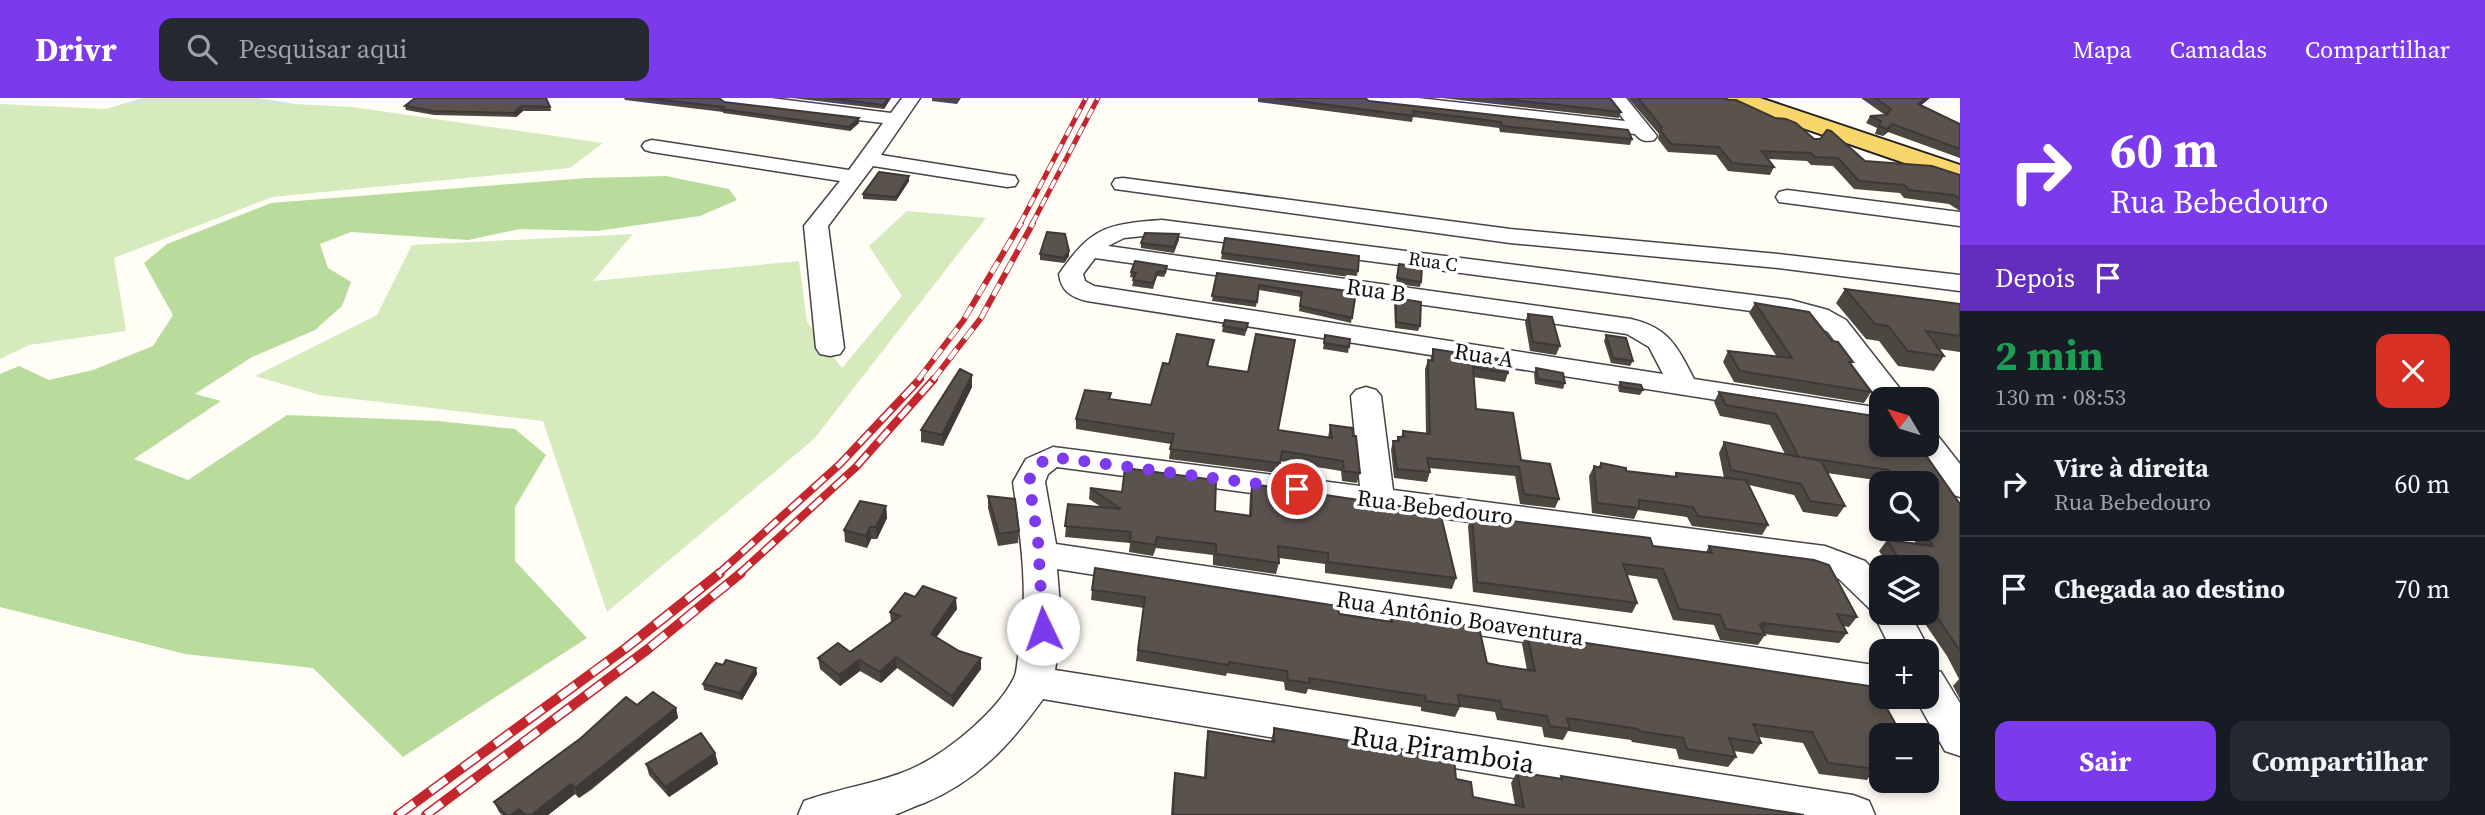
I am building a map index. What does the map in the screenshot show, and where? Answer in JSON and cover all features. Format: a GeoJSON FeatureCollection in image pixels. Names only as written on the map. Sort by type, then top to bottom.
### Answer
{"type":"FeatureCollection","features":[{"type":"Feature","properties":{"kind":"main road"},"geometry":{"type":"LineString","coordinates":[[1738,98],[1960,174]]}},
{"type":"Feature","properties":{"kind":"main road"},"geometry":{"type":"LineString","coordinates":[[1760,98],[1960,166]]}},
{"type":"Feature","properties":{"kind":"street"},"geometry":{"type":"LineString","coordinates":[[725,98],[798,102],[895,119]]}},
{"type":"Feature","properties":{"kind":"street"},"geometry":{"type":"LineString","coordinates":[[830,348],[816,226],[911,98]]}},
{"type":"Feature","properties":{"kind":"street"},"geometry":{"type":"LineString","coordinates":[[1368,98],[1642,129]]}},
{"type":"Feature","properties":{"kind":"street"},"geometry":{"type":"LineString","coordinates":[[1616,98],[1654,146]]}},
{"type":"Feature","properties":{"kind":"street"},"geometry":{"type":"LineString","coordinates":[[652,146],[1007,181]]}},
{"type":"Feature","properties":{"kind":"street"},"geometry":{"type":"LineString","coordinates":[[1123,184],[1510,236],[1778,261],[1960,283]]}},
{"type":"Feature","properties":{"kind":"street"},"geometry":{"type":"LineString","coordinates":[[1787,197],[1960,219]]}},
{"type":"Feature","properties":{"kind":"street","name":"Rua C"},"geometry":{"type":"LineString","coordinates":[[1087,250],[1101,237],[1123,231],[1162,227],[1201,230],[1791,308],[1819,316],[1837,326],[1884,387]]}},
{"type":"Feature","properties":{"kind":"street","name":"Rua A"},"geometry":{"type":"LineString","coordinates":[[1087,250],[1071,274],[1073,285],[1087,293],[1869,415]]}},
{"type":"Feature","properties":{"kind":"street","name":"Rua B"},"geometry":{"type":"LineString","coordinates":[[1087,250],[1631,327],[1650,332],[1660,341],[1683,386]]}},
{"type":"Feature","properties":{"kind":"street"},"geometry":{"type":"LineString","coordinates":[[1366,396],[1378,499]]}},
{"type":"Feature","properties":{"kind":"street","name":"Rua Bebedouro"},"geometry":{"type":"LineString","coordinates":[[1038,554],[1029,482],[1031,474],[1040,462],[1052,457],[1812,555],[1852,570],[1869,588]]}},
{"type":"Feature","properties":{"kind":"street"},"geometry":{"type":"LineString","coordinates":[[1938,457],[1960,486]]}},
{"type":"Feature","properties":{"kind":"street"},"geometry":{"type":"LineString","coordinates":[[820,815],[883,807],[957,765],[984,743],[1033,682],[1043,629],[1038,554]]}},
{"type":"Feature","properties":{"kind":"street","name":"Rua Antônio Boaventura"},"geometry":{"type":"LineString","coordinates":[[1038,554],[1869,680]]}},
{"type":"Feature","properties":{"kind":"street","name":"Rua Piramboia"},"geometry":{"type":"LineString","coordinates":[[1033,682],[1853,815]]}},
{"type":"Feature","properties":{"kind":"street"},"geometry":{"type":"LineString","coordinates":[[1939,705],[1960,739]]}},
{"type":"Feature","properties":{"kind":"green space"},"geometry":{"type":"Polygon","coordinates":[[[142,98],[259,98],[295,104],[352,107],[603,143],[570,168],[272,197],[114,258],[126,331],[29,345],[0,359],[0,104],[106,109],[142,98]]]}},
{"type":"Feature","properties":{"kind":"green space"},"geometry":{"type":"Polygon","coordinates":[[[666,176],[729,189],[737,200],[700,216],[597,231],[520,229],[468,240],[351,232],[320,244],[328,268],[351,282],[342,306],[315,330],[252,357],[195,394],[221,401],[134,459],[188,480],[287,415],[438,421],[515,429],[546,455],[515,507],[515,561],[587,638],[403,757],[313,668],[185,654],[0,607],[0,374],[19,366],[49,380],[93,370],[153,346],[173,315],[144,263],[167,244],[271,203],[587,178],[666,176]]]}},
{"type":"Feature","properties":{"kind":"green space"},"geometry":{"type":"Polygon","coordinates":[[[907,211],[986,218],[814,439],[607,612],[543,421],[320,395],[255,376],[377,315],[412,245],[633,234],[593,281],[799,261],[807,322],[842,368],[902,296],[869,246],[907,211]]]}},
{"type":"Feature","properties":{"kind":"building"},"geometry":{"type":"Polygon","coordinates":[[[415,98],[546,98],[550,107],[521,106],[514,113],[433,111],[405,106],[415,98]]]}},
{"type":"Feature","properties":{"kind":"building"},"geometry":{"type":"Polygon","coordinates":[[[646,98],[719,98],[724,102],[859,118],[849,127],[722,109],[724,107],[646,98]]]}},
{"type":"Feature","properties":{"kind":"building"},"geometry":{"type":"Polygon","coordinates":[[[830,98],[888,98],[883,105],[830,98]]]}},
{"type":"Feature","properties":{"kind":"building"},"geometry":{"type":"Polygon","coordinates":[[[1275,98],[1365,98],[1369,101],[1628,130],[1632,139],[1502,126],[1501,122],[1413,111],[1414,116],[1275,98]]]}},
{"type":"Feature","properties":{"kind":"building"},"geometry":{"type":"Polygon","coordinates":[[[1494,98],[1610,98],[1621,112],[1494,98]]]}},
{"type":"Feature","properties":{"kind":"building"},"geometry":{"type":"Polygon","coordinates":[[[1638,98],[1736,100],[1775,118],[1796,123],[1814,139],[1820,139],[1827,130],[1831,131],[1865,161],[1932,166],[1960,175],[1960,199],[1954,195],[1909,190],[1904,185],[1859,181],[1838,158],[1815,157],[1811,153],[1762,151],[1774,167],[1732,163],[1719,147],[1671,144],[1661,131],[1662,127],[1638,98]]]}},
{"type":"Feature","properties":{"kind":"building"},"geometry":{"type":"Polygon","coordinates":[[[1875,98],[1926,98],[1918,104],[1960,124],[1960,149],[1892,124],[1887,129],[1879,126],[1881,121],[1870,116],[1886,115],[1891,109],[1875,98]]]}},
{"type":"Feature","properties":{"kind":"building"},"geometry":{"type":"Polygon","coordinates":[[[879,172],[909,176],[896,197],[863,194],[879,172]]]}},
{"type":"Feature","properties":{"kind":"building"},"geometry":{"type":"Polygon","coordinates":[[[1047,232],[1065,234],[1069,251],[1064,258],[1040,254],[1047,232]]]}},
{"type":"Feature","properties":{"kind":"building"},"geometry":{"type":"Polygon","coordinates":[[[1145,233],[1179,234],[1174,247],[1141,243],[1145,233]]]}},
{"type":"Feature","properties":{"kind":"building"},"geometry":{"type":"Polygon","coordinates":[[[1225,238],[1359,256],[1358,271],[1222,253],[1225,238]]]}},
{"type":"Feature","properties":{"kind":"building"},"geometry":{"type":"Polygon","coordinates":[[[1135,261],[1167,266],[1165,272],[1158,271],[1153,283],[1133,280],[1136,273],[1131,272],[1135,261]]]}},
{"type":"Feature","properties":{"kind":"building"},"geometry":{"type":"Polygon","coordinates":[[[1399,264],[1422,267],[1421,282],[1397,278],[1399,264]]]}},
{"type":"Feature","properties":{"kind":"building"},"geometry":{"type":"Polygon","coordinates":[[[1217,273],[1356,292],[1352,318],[1300,306],[1302,292],[1259,285],[1257,302],[1212,296],[1217,273]]]}},
{"type":"Feature","properties":{"kind":"building"},"geometry":{"type":"Polygon","coordinates":[[[1845,289],[1960,304],[1960,336],[1926,331],[1944,356],[1908,351],[1888,326],[1875,324],[1845,289]]]}},
{"type":"Feature","properties":{"kind":"building"},"geometry":{"type":"Polygon","coordinates":[[[1396,298],[1421,302],[1420,326],[1396,322],[1396,298]]]}},
{"type":"Feature","properties":{"kind":"building"},"geometry":{"type":"Polygon","coordinates":[[[1755,303],[1809,312],[1832,341],[1838,342],[1853,362],[1849,362],[1869,392],[1740,371],[1728,351],[1792,358],[1755,303]]]}},
{"type":"Feature","properties":{"kind":"building"},"geometry":{"type":"Polygon","coordinates":[[[1528,314],[1552,317],[1560,346],[1533,342],[1528,314]]]}},
{"type":"Feature","properties":{"kind":"building"},"geometry":{"type":"Polygon","coordinates":[[[1225,320],[1248,323],[1246,330],[1223,326],[1225,320]]]}},
{"type":"Feature","properties":{"kind":"building"},"geometry":{"type":"Polygon","coordinates":[[[1177,334],[1214,340],[1207,366],[1248,372],[1256,334],[1295,340],[1278,430],[1332,438],[1330,425],[1352,428],[1353,436],[1356,436],[1360,473],[1344,471],[1343,461],[1282,451],[1280,463],[1170,449],[1174,434],[1076,419],[1085,390],[1111,393],[1109,399],[1151,405],[1163,363],[1169,364],[1177,334]]]}},
{"type":"Feature","properties":{"kind":"building"},"geometry":{"type":"Polygon","coordinates":[[[1325,335],[1350,339],[1349,347],[1324,343],[1325,335]]]}},
{"type":"Feature","properties":{"kind":"building"},"geometry":{"type":"Polygon","coordinates":[[[1606,335],[1626,338],[1633,361],[1613,358],[1606,335]]]}},
{"type":"Feature","properties":{"kind":"building"},"geometry":{"type":"Polygon","coordinates":[[[1433,349],[1507,360],[1508,373],[1473,367],[1476,409],[1513,413],[1521,460],[1550,464],[1559,499],[1524,494],[1519,467],[1427,458],[1430,472],[1397,469],[1393,441],[1404,437],[1403,431],[1430,434],[1428,360],[1433,361],[1433,349]]]}},
{"type":"Feature","properties":{"kind":"building"},"geometry":{"type":"Polygon","coordinates":[[[1536,368],[1563,373],[1565,383],[1538,379],[1536,368]]]}},
{"type":"Feature","properties":{"kind":"building"},"geometry":{"type":"Polygon","coordinates":[[[960,369],[972,375],[942,435],[921,430],[960,369]]]}},
{"type":"Feature","properties":{"kind":"building"},"geometry":{"type":"Polygon","coordinates":[[[1620,382],[1641,385],[1643,390],[1622,387],[1620,382]]]}},
{"type":"Feature","properties":{"kind":"building"},"geometry":{"type":"Polygon","coordinates":[[[1719,392],[1869,415],[1869,457],[1927,457],[1937,471],[1890,471],[1801,457],[1821,461],[1845,506],[1810,501],[1801,484],[1731,470],[1724,442],[1799,457],[1776,414],[1726,405],[1719,392]]]}},
{"type":"Feature","properties":{"kind":"building"},"geometry":{"type":"Polygon","coordinates":[[[1601,463],[1626,468],[1626,471],[1677,477],[1676,473],[1746,480],[1768,525],[1698,516],[1693,507],[1639,500],[1639,508],[1597,503],[1594,466],[1601,468],[1601,463]]]}},
{"type":"Feature","properties":{"kind":"building"},"geometry":{"type":"Polygon","coordinates":[[[1125,468],[1216,480],[1215,511],[1251,516],[1252,484],[1440,512],[1456,578],[1328,562],[1328,553],[1278,546],[1279,563],[1216,554],[1216,544],[1157,537],[1155,545],[1130,541],[1131,532],[1065,526],[1068,504],[1121,509],[1090,488],[1122,492],[1125,468]]]}},
{"type":"Feature","properties":{"kind":"building"},"geometry":{"type":"Polygon","coordinates":[[[1939,474],[1960,504],[1960,651],[1939,620],[1939,555],[1896,555],[1888,541],[1933,546],[1930,541],[1939,541],[1939,474]]]}},
{"type":"Feature","properties":{"kind":"building"},"geometry":{"type":"Polygon","coordinates":[[[988,496],[1015,499],[1019,531],[999,534],[988,496]]]}},
{"type":"Feature","properties":{"kind":"building"},"geometry":{"type":"Polygon","coordinates":[[[860,501],[886,506],[876,527],[870,527],[866,536],[844,530],[860,501]]]}},
{"type":"Feature","properties":{"kind":"building"},"geometry":{"type":"Polygon","coordinates":[[[1472,516],[1650,538],[1653,546],[1712,553],[1709,546],[1814,560],[1829,565],[1857,617],[1837,614],[1847,633],[1762,623],[1764,626],[1760,625],[1765,635],[1726,629],[1720,615],[1679,609],[1663,569],[1623,564],[1637,603],[1477,582],[1472,516]]]}},
{"type":"Feature","properties":{"kind":"building"},"geometry":{"type":"Polygon","coordinates":[[[1095,568],[1338,606],[1339,614],[1392,622],[1392,615],[1479,627],[1487,663],[1535,671],[1527,634],[1869,686],[1869,709],[1887,709],[1895,723],[1869,723],[1869,768],[1828,763],[1812,732],[1753,724],[1761,743],[1729,738],[1736,757],[1687,749],[1683,738],[1638,729],[1567,718],[1570,729],[1550,726],[1547,716],[1502,709],[1500,701],[1458,695],[1460,706],[1426,701],[1425,696],[1309,678],[1310,683],[1288,680],[1287,671],[1229,662],[1228,665],[1138,650],[1145,597],[1092,590],[1095,568]]]}},
{"type":"Feature","properties":{"kind":"building"},"geometry":{"type":"Polygon","coordinates":[[[923,586],[956,598],[931,634],[959,651],[981,658],[952,696],[896,657],[880,672],[859,660],[839,675],[818,658],[838,643],[850,652],[900,616],[890,612],[905,593],[915,597],[923,586]]]}},
{"type":"Feature","properties":{"kind":"building"},"geometry":{"type":"Polygon","coordinates":[[[726,660],[756,668],[740,693],[703,684],[716,663],[723,665],[726,660]]]}},
{"type":"Feature","properties":{"kind":"building"},"geometry":{"type":"Polygon","coordinates":[[[653,692],[676,708],[575,788],[571,784],[531,815],[525,815],[519,809],[506,815],[494,802],[581,738],[626,697],[637,705],[653,692]]]}},
{"type":"Feature","properties":{"kind":"building"},"geometry":{"type":"Polygon","coordinates":[[[1274,728],[1454,758],[1456,779],[1471,782],[1473,797],[1524,807],[1517,772],[1562,779],[1561,776],[1804,815],[1173,815],[1175,773],[1206,778],[1208,731],[1274,742],[1274,728]]]}},
{"type":"Feature","properties":{"kind":"building"},"geometry":{"type":"Polygon","coordinates":[[[701,733],[715,753],[665,787],[646,764],[701,733]]]}},
{"type":"Feature","properties":{"kind":"railway"},"geometry":{"type":"LineString","coordinates":[[1020,224],[1086,98]]}},
{"type":"Feature","properties":{"kind":"railway"},"geometry":{"type":"LineString","coordinates":[[1032,224],[1098,98]]}},
{"type":"Feature","properties":{"kind":"railway"},"geometry":{"type":"LineString","coordinates":[[918,380],[963,321],[1021,223]]}},
{"type":"Feature","properties":{"kind":"railway"},"geometry":{"type":"LineString","coordinates":[[933,380],[981,318],[1033,223]]}},
{"type":"Feature","properties":{"kind":"railway"},"geometry":{"type":"LineString","coordinates":[[718,574],[840,464],[920,379]]}},
{"type":"Feature","properties":{"kind":"railway"},"geometry":{"type":"LineString","coordinates":[[739,574],[856,467],[934,379]]}},
{"type":"Feature","properties":{"kind":"railway"},"geometry":{"type":"LineString","coordinates":[[398,815],[626,648],[720,573]]}},
{"type":"Feature","properties":{"kind":"railway"},"geometry":{"type":"LineString","coordinates":[[426,815],[648,649],[741,573]]}},
{"type":"Feature","properties":{"kind":"route"},"geometry":{"type":"LineString","coordinates":[[1043,629],[1038,540],[1029,482],[1031,474],[1040,462],[1052,457],[1297,489]]}}]}
